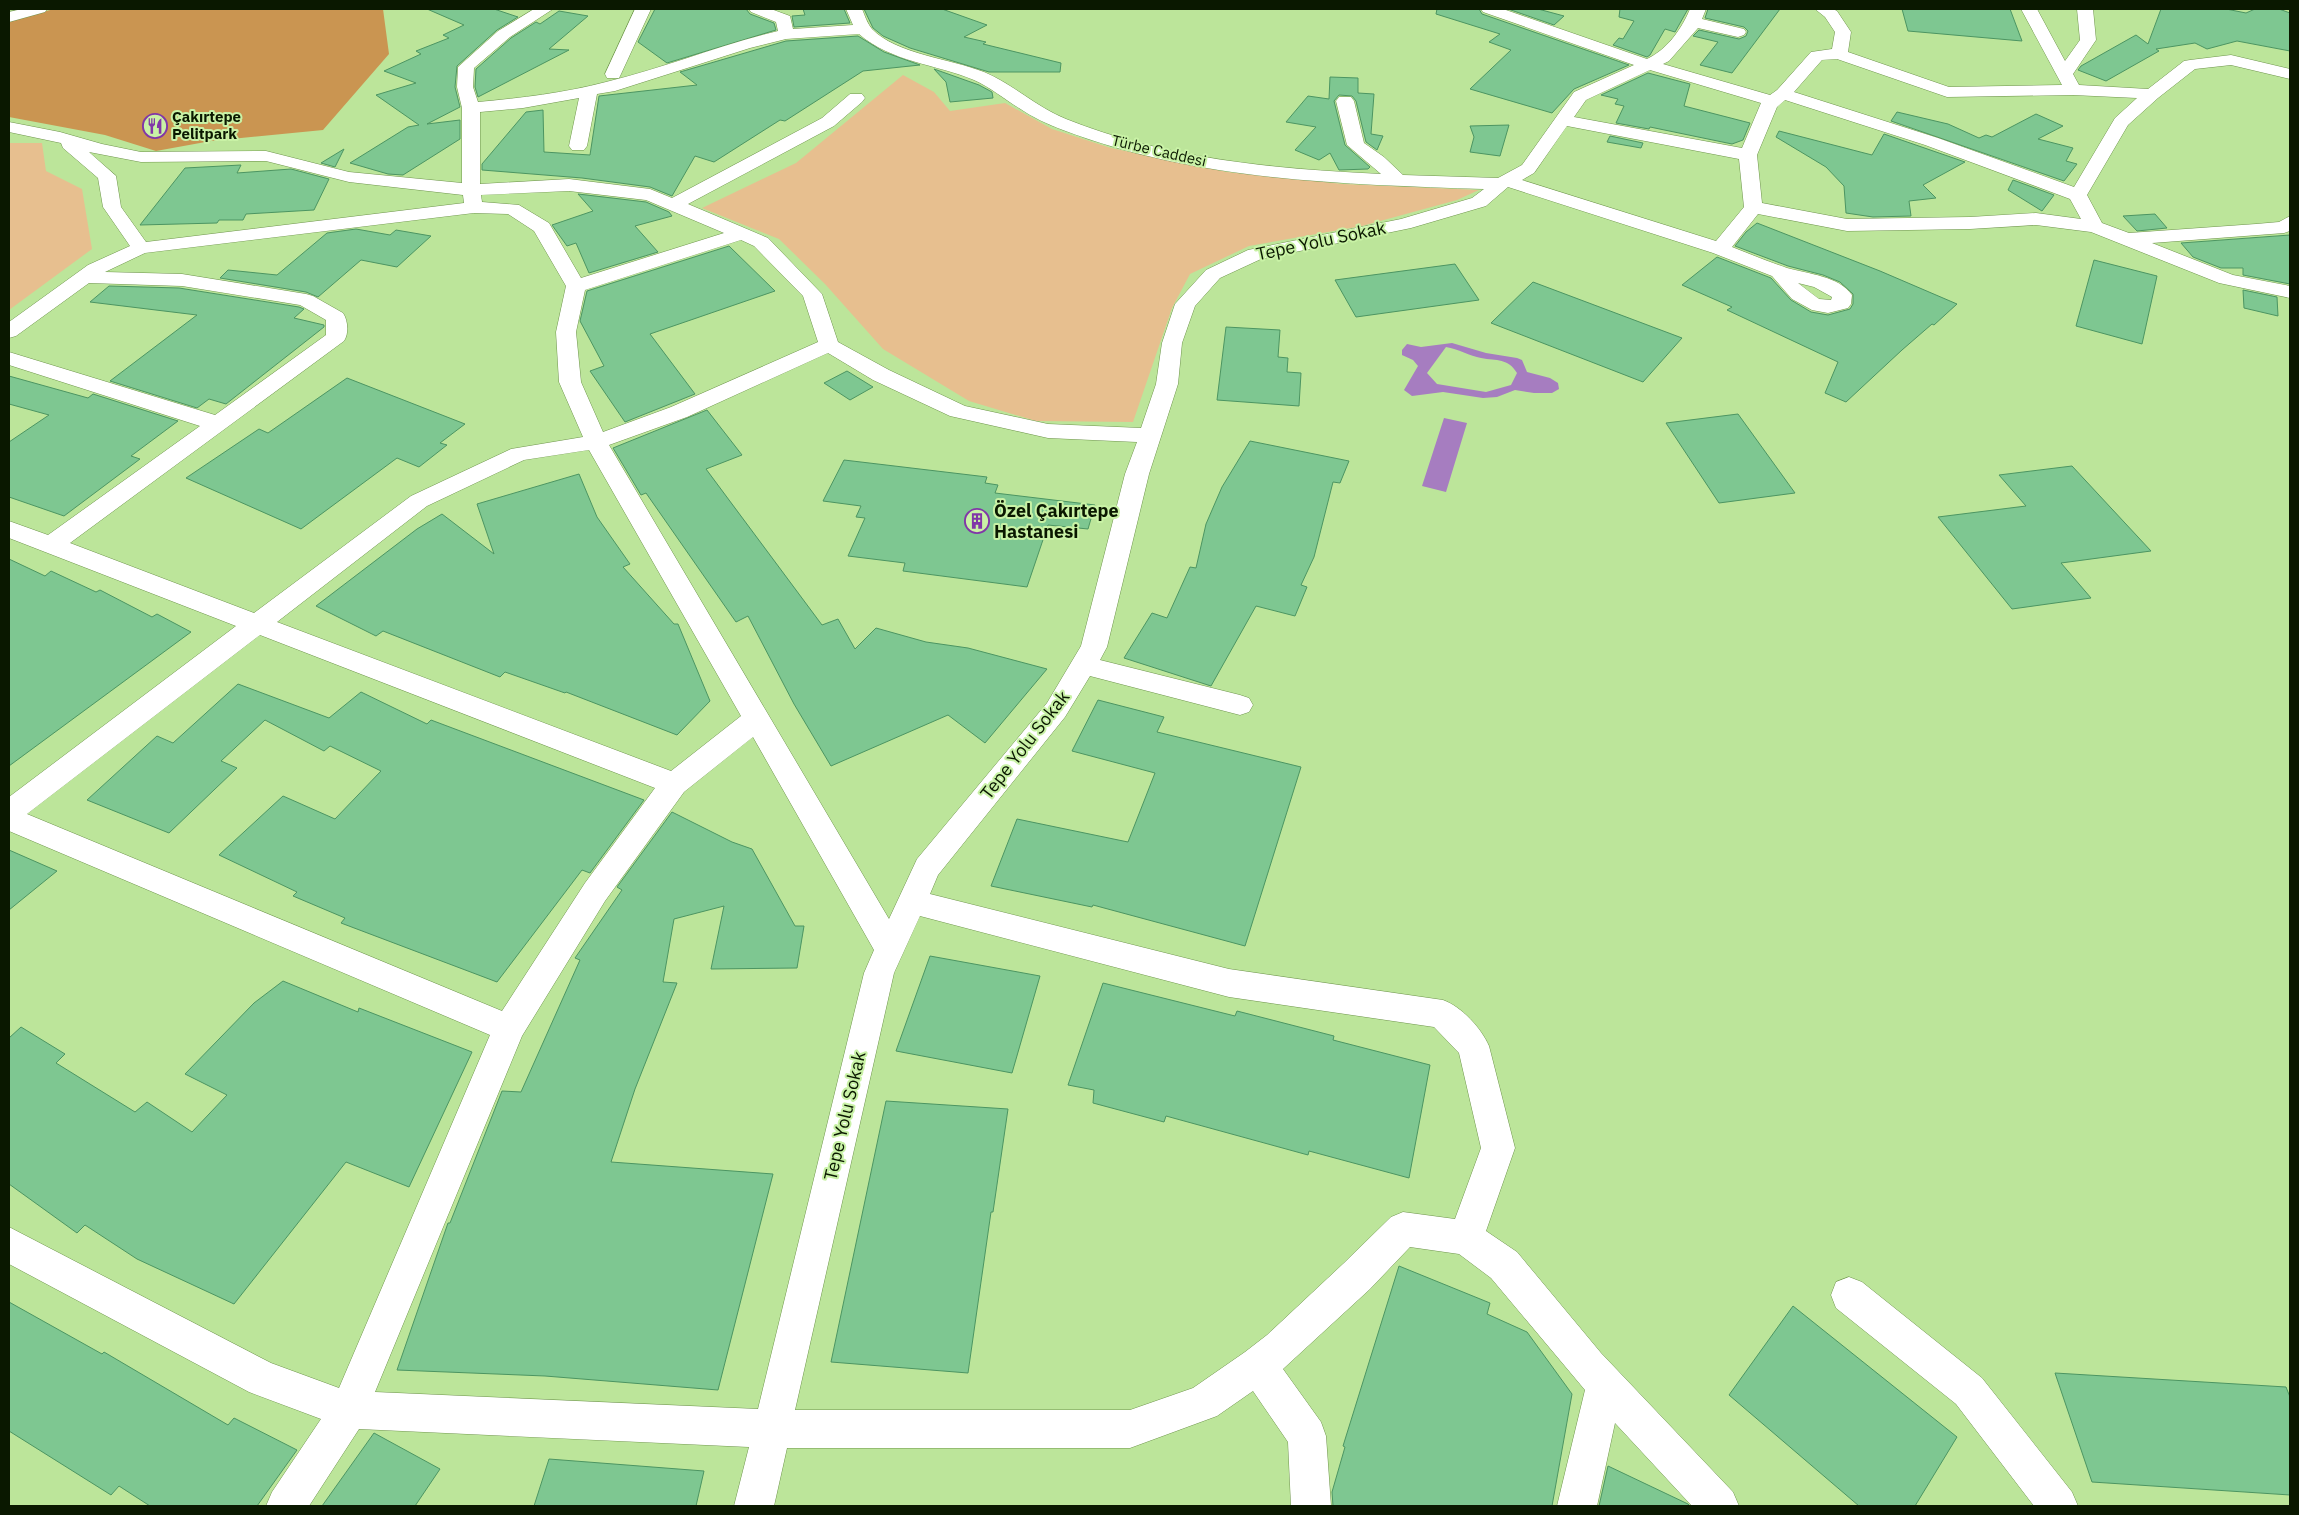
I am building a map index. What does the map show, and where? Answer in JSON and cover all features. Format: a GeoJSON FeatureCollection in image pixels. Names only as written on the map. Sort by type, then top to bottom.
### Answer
{"type":"FeatureCollection","features":[{"type":"Feature","properties":{"kind":"street"},"geometry":{"type":"LineString","coordinates":[[9,17],[38,9]]}},
{"type":"Feature","properties":{"kind":"street"},"geometry":{"type":"LineString","coordinates":[[512,9],[539,12]]}},
{"type":"Feature","properties":{"kind":"street"},"geometry":{"type":"LineString","coordinates":[[614,74],[643,9]]}},
{"type":"Feature","properties":{"kind":"street"},"geometry":{"type":"LineString","coordinates":[[757,9],[784,19],[786,34]]}},
{"type":"Feature","properties":{"kind":"street"},"geometry":{"type":"LineString","coordinates":[[471,108],[523,103],[608,87],[745,44],[786,34],[864,30],[854,9]]}},
{"type":"Feature","properties":{"kind":"street"},"geometry":{"type":"LineString","coordinates":[[1489,9],[1649,65],[1849,113],[1971,154],[2078,194],[2094,227]]}},
{"type":"Feature","properties":{"kind":"street"},"geometry":{"type":"LineString","coordinates":[[1823,9],[1831,14],[1843,32],[1839,54]]}},
{"type":"Feature","properties":{"kind":"street"},"geometry":{"type":"LineString","coordinates":[[2029,9],[2073,90]]}},
{"type":"Feature","properties":{"kind":"street"},"geometry":{"type":"LineString","coordinates":[[2064,74],[2088,40],[2085,9]]}},
{"type":"Feature","properties":{"kind":"street"},"geometry":{"type":"LineString","coordinates":[[472,198],[471,108],[465,87],[466,67],[504,34],[539,12]]}},
{"type":"Feature","properties":{"kind":"street"},"geometry":{"type":"LineString","coordinates":[[1694,15],[1738,32]]}},
{"type":"Feature","properties":{"kind":"street","name":"Tepe Yolu Sokak"},"geometry":{"type":"LineString","coordinates":[[754,1506],[879,973],[926,868],[1056,710],[1094,646],[1136,474],[1167,384],[1172,343],[1185,304],[1213,274],[1255,254],[1404,224],[1479,202],[1504,183],[1528,169],[1580,96],[1663,58],[1690,28],[1694,15]]}},
{"type":"Feature","properties":{"kind":"street","name":"Türbe Caddesi"},"geometry":{"type":"LineString","coordinates":[[864,30],[886,45],[932,62],[980,76],[1032,110],[1071,127],[1122,144],[1227,167],[1343,178],[1504,183],[1720,249],[1780,272]]}},
{"type":"Feature","properties":{"kind":"street"},"geometry":{"type":"LineString","coordinates":[[1720,249],[1753,207],[1748,156],[1778,97],[1817,55],[1839,54],[1947,92],[2073,90],[2152,94]]}},
{"type":"Feature","properties":{"kind":"street"},"geometry":{"type":"LineString","coordinates":[[2078,194],[2121,122],[2152,94],[2190,66],[2231,60],[2290,74]]}},
{"type":"Feature","properties":{"kind":"street"},"geometry":{"type":"LineString","coordinates":[[578,146],[589,90]]}},
{"type":"Feature","properties":{"kind":"street"},"geometry":{"type":"LineString","coordinates":[[672,205],[828,122],[856,98]]}},
{"type":"Feature","properties":{"kind":"street"},"geometry":{"type":"LineString","coordinates":[[1345,101],[1356,144],[1378,160],[1397,180]]}},
{"type":"Feature","properties":{"kind":"street"},"geometry":{"type":"LineString","coordinates":[[1563,120],[1748,156]]}},
{"type":"Feature","properties":{"kind":"street"},"geometry":{"type":"LineString","coordinates":[[9,127],[60,136],[100,149],[141,157],[266,156],[349,177],[472,198],[512,210],[542,227],[576,286],[566,332],[570,382],[596,442],[890,949]]}},
{"type":"Feature","properties":{"kind":"street"},"geometry":{"type":"LineString","coordinates":[[60,136],[107,176],[112,207],[141,248]]}},
{"type":"Feature","properties":{"kind":"street"},"geometry":{"type":"LineString","coordinates":[[107,176],[141,157]]}},
{"type":"Feature","properties":{"kind":"street"},"geometry":{"type":"LineString","coordinates":[[9,332],[95,269],[141,248],[569,185],[650,195],[761,242],[812,294],[829,345],[881,375],[958,411],[1048,431],[1150,435]]}},
{"type":"Feature","properties":{"kind":"street"},"geometry":{"type":"LineString","coordinates":[[1753,207],[1847,225],[1970,224],[2036,220],[2094,227],[2122,236],[2180,262],[2228,280],[2290,292]]}},
{"type":"Feature","properties":{"kind":"street"},"geometry":{"type":"LineString","coordinates":[[2122,236],[2138,239],[2256,230],[2284,227],[2290,222]]}},
{"type":"Feature","properties":{"kind":"street"},"geometry":{"type":"LineString","coordinates":[[576,286],[741,234]]}},
{"type":"Feature","properties":{"kind":"street"},"geometry":{"type":"LineString","coordinates":[[51,545],[337,337],[336,317],[306,300],[182,280],[84,277]]}},
{"type":"Feature","properties":{"kind":"street"},"geometry":{"type":"LineString","coordinates":[[9,812],[419,501],[519,454],[596,442],[679,412],[829,345]]}},
{"type":"Feature","properties":{"kind":"street"},"geometry":{"type":"LineString","coordinates":[[9,358],[219,424]]}},
{"type":"Feature","properties":{"kind":"street"},"geometry":{"type":"LineString","coordinates":[[9,529],[674,784]]}},
{"type":"Feature","properties":{"kind":"street"},"geometry":{"type":"LineString","coordinates":[[1083,665],[1240,705]]}},
{"type":"Feature","properties":{"kind":"street"},"geometry":{"type":"LineString","coordinates":[[286,1506],[349,1410],[509,1028],[595,892],[674,784],[756,719]]}},
{"type":"Feature","properties":{"kind":"street"},"geometry":{"type":"LineString","coordinates":[[9,819],[509,1028]]}},
{"type":"Feature","properties":{"kind":"street"},"geometry":{"type":"LineString","coordinates":[[912,901],[1229,984],[1443,1014],[1473,1046],[1498,1148],[1466,1238]]}},
{"type":"Feature","properties":{"kind":"street"},"geometry":{"type":"LineString","coordinates":[[9,1245],[262,1379],[349,1410],[772,1428],[1130,1429],[1204,1404],[1258,1365],[1280,1348],[1343,1289],[1403,1229],[1466,1238],[1504,1265],[1605,1384],[1719,1506]]}},
{"type":"Feature","properties":{"kind":"street"},"geometry":{"type":"LineString","coordinates":[[1849,1295],[1969,1391],[2058,1506]]}},
{"type":"Feature","properties":{"kind":"street"},"geometry":{"type":"LineString","coordinates":[[1258,1365],[1307,1436],[1311,1506]]}},
{"type":"Feature","properties":{"kind":"street"},"geometry":{"type":"LineString","coordinates":[[1577,1506],[1605,1384]]}},
{"type":"Feature","properties":{"kind":"shaded area"},"geometry":{"type":"Polygon","coordinates":[[[54,9],[383,9],[389,54],[323,130],[211,141],[156,151],[105,135],[9,117],[9,21],[54,9]]]}},
{"type":"Feature","properties":{"kind":"shaded area"},"geometry":{"type":"Polygon","coordinates":[[[903,75],[934,92],[950,111],[1005,103],[1052,129],[1111,148],[1227,172],[1343,184],[1479,190],[1457,200],[1362,226],[1249,246],[1190,274],[1172,308],[1133,422],[1036,421],[969,401],[883,349],[825,284],[779,239],[702,208],[796,163],[903,75]]]}},
{"type":"Feature","properties":{"kind":"shaded area"},"geometry":{"type":"Polygon","coordinates":[[[9,143],[42,143],[46,171],[82,189],[92,249],[9,310],[9,143]]]}},
{"type":"Feature","properties":{"kind":"shaded area"},"geometry":{"type":"Polygon","coordinates":[[[1452,343],[1486,353],[1517,358],[1522,360],[1527,372],[1550,378],[1558,383],[1559,389],[1552,393],[1515,390],[1497,397],[1483,398],[1443,392],[1412,396],[1404,390],[1418,366],[1413,360],[1402,355],[1402,350],[1407,344],[1421,347],[1452,343]],[[1446,347],[1427,373],[1437,384],[1486,392],[1511,385],[1517,373],[1506,362],[1477,357],[1446,347]]]}},
{"type":"Feature","properties":{"kind":"shaded area"},"geometry":{"type":"Polygon","coordinates":[[[1444,418],[1467,423],[1446,492],[1422,486],[1444,418]]]}},
{"type":"Feature","properties":{"kind":"building"},"geometry":{"type":"Polygon","coordinates":[[[427,9],[494,9],[518,17],[497,30],[457,66],[455,87],[460,107],[427,124],[460,120],[460,139],[403,175],[388,174],[350,163],[408,127],[419,125],[376,95],[416,83],[384,71],[421,54],[416,51],[449,38],[443,35],[464,25],[427,9]]]}},
{"type":"Feature","properties":{"kind":"building"},"geometry":{"type":"Polygon","coordinates":[[[655,9],[746,9],[750,14],[774,23],[776,30],[667,63],[638,42],[655,9]]]}},
{"type":"Feature","properties":{"kind":"building"},"geometry":{"type":"Polygon","coordinates":[[[803,9],[844,9],[850,23],[794,27],[792,16],[805,15],[803,9]]]}},
{"type":"Feature","properties":{"kind":"building"},"geometry":{"type":"Polygon","coordinates":[[[864,9],[942,9],[987,25],[964,37],[986,42],[983,44],[1061,63],[1060,72],[989,72],[910,48],[883,36],[873,28],[864,9]]]}},
{"type":"Feature","properties":{"kind":"building"},"geometry":{"type":"Polygon","coordinates":[[[1437,9],[1479,9],[1482,14],[1629,65],[1574,89],[1552,113],[1470,89],[1511,50],[1489,42],[1500,34],[1436,14],[1437,9]]]}},
{"type":"Feature","properties":{"kind":"building"},"geometry":{"type":"Polygon","coordinates":[[[1508,9],[1538,9],[1564,16],[1554,25],[1508,9]]]}},
{"type":"Feature","properties":{"kind":"building"},"geometry":{"type":"Polygon","coordinates":[[[1620,9],[1688,9],[1675,32],[1665,29],[1647,57],[1613,45],[1619,38],[1623,39],[1634,21],[1619,17],[1620,9]]]}},
{"type":"Feature","properties":{"kind":"building"},"geometry":{"type":"Polygon","coordinates":[[[1708,9],[1780,9],[1732,73],[1700,65],[1718,42],[1693,36],[1699,30],[1739,39],[1746,36],[1748,31],[1744,27],[1705,18],[1708,9]]]}},
{"type":"Feature","properties":{"kind":"building"},"geometry":{"type":"Polygon","coordinates":[[[1902,9],[2010,9],[2022,41],[1908,31],[1902,9]]]}},
{"type":"Feature","properties":{"kind":"building"},"geometry":{"type":"Polygon","coordinates":[[[2161,9],[2226,9],[2246,13],[2255,9],[2279,9],[2290,13],[2290,51],[2237,41],[2207,49],[2195,43],[2156,49],[2159,51],[2106,81],[2078,70],[2081,66],[2136,35],[2148,44],[2161,9]]]}},
{"type":"Feature","properties":{"kind":"building"},"geometry":{"type":"Polygon","coordinates":[[[559,11],[588,16],[549,49],[569,50],[478,97],[475,87],[476,69],[511,38],[536,22],[540,24],[559,11]]]}},
{"type":"Feature","properties":{"kind":"building"},"geometry":{"type":"Polygon","coordinates":[[[858,36],[884,52],[920,65],[863,71],[785,121],[780,120],[714,162],[695,156],[672,196],[650,187],[582,178],[482,170],[482,164],[526,112],[543,110],[544,152],[590,155],[599,96],[697,85],[680,72],[786,41],[858,36]]]}},
{"type":"Feature","properties":{"kind":"building"},"geometry":{"type":"Polygon","coordinates":[[[934,69],[979,85],[992,92],[993,98],[950,102],[946,82],[934,69]]]}},
{"type":"Feature","properties":{"kind":"building"},"geometry":{"type":"Polygon","coordinates":[[[1648,73],[1690,84],[1684,106],[1750,123],[1743,140],[1732,144],[1650,127],[1649,129],[1616,123],[1624,106],[1615,104],[1618,99],[1601,95],[1648,73]]]}},
{"type":"Feature","properties":{"kind":"building"},"geometry":{"type":"Polygon","coordinates":[[[1330,77],[1358,78],[1358,93],[1374,94],[1371,134],[1383,136],[1377,150],[1366,142],[1356,101],[1352,96],[1339,95],[1334,101],[1345,145],[1370,167],[1368,169],[1339,170],[1330,153],[1319,160],[1295,150],[1316,127],[1286,122],[1308,96],[1329,99],[1330,77]]]}},
{"type":"Feature","properties":{"kind":"building"},"geometry":{"type":"Polygon","coordinates":[[[1897,112],[1948,124],[1979,138],[1986,135],[1992,137],[2036,114],[2063,126],[2038,139],[2073,148],[2066,161],[2077,164],[2064,181],[1891,121],[1897,112]]]}},
{"type":"Feature","properties":{"kind":"building"},"geometry":{"type":"Polygon","coordinates":[[[1509,125],[1500,156],[1470,152],[1474,137],[1470,126],[1509,125]]]}},
{"type":"Feature","properties":{"kind":"building"},"geometry":{"type":"Polygon","coordinates":[[[1779,131],[1872,155],[1884,134],[1965,162],[1923,185],[1936,198],[1909,201],[1911,216],[1873,217],[1846,213],[1844,186],[1826,167],[1776,137],[1779,131]]]}},
{"type":"Feature","properties":{"kind":"building"},"geometry":{"type":"Polygon","coordinates":[[[1610,136],[1643,143],[1641,148],[1607,142],[1610,136]]]}},
{"type":"Feature","properties":{"kind":"building"},"geometry":{"type":"Polygon","coordinates":[[[344,149],[335,167],[321,163],[344,149]]]}},
{"type":"Feature","properties":{"kind":"building"},"geometry":{"type":"Polygon","coordinates":[[[241,165],[237,173],[291,169],[329,179],[314,210],[246,214],[243,220],[219,220],[217,223],[140,225],[185,168],[241,165]]]}},
{"type":"Feature","properties":{"kind":"building"},"geometry":{"type":"Polygon","coordinates":[[[2013,180],[2054,195],[2042,211],[2008,190],[2013,180]]]}},
{"type":"Feature","properties":{"kind":"building"},"geometry":{"type":"Polygon","coordinates":[[[578,194],[646,202],[669,212],[672,216],[635,226],[658,252],[589,273],[576,243],[567,246],[552,225],[593,211],[578,194]]]}},
{"type":"Feature","properties":{"kind":"building"},"geometry":{"type":"Polygon","coordinates":[[[2155,214],[2167,228],[2137,231],[2123,216],[2155,214]]]}},
{"type":"Feature","properties":{"kind":"building"},"geometry":{"type":"Polygon","coordinates":[[[1757,223],[1880,271],[1957,304],[1902,350],[1846,402],[1825,393],[1838,362],[1727,310],[1732,307],[1682,285],[1717,257],[1771,278],[1791,300],[1811,312],[1828,315],[1850,309],[1853,304],[1853,294],[1840,282],[1823,275],[1788,266],[1735,246],[1746,232],[1757,223]]]}},
{"type":"Feature","properties":{"kind":"building"},"geometry":{"type":"Polygon","coordinates":[[[356,229],[390,235],[396,230],[431,236],[397,267],[361,260],[318,297],[306,292],[220,278],[228,270],[277,275],[327,233],[356,229]]]}},
{"type":"Feature","properties":{"kind":"building"},"geometry":{"type":"Polygon","coordinates":[[[2290,235],[2290,284],[2243,275],[2243,268],[2221,268],[2193,257],[2181,243],[2290,235]]]}},
{"type":"Feature","properties":{"kind":"building"},"geometry":{"type":"Polygon","coordinates":[[[729,246],[775,291],[650,334],[695,394],[625,422],[590,371],[604,366],[580,321],[587,291],[729,246]]]}},
{"type":"Feature","properties":{"kind":"building"},"geometry":{"type":"Polygon","coordinates":[[[2094,260],[2157,276],[2142,344],[2076,326],[2094,260]]]}},
{"type":"Feature","properties":{"kind":"building"},"geometry":{"type":"Polygon","coordinates":[[[1455,264],[1479,300],[1356,317],[1335,280],[1455,264]]]}},
{"type":"Feature","properties":{"kind":"building"},"geometry":{"type":"Polygon","coordinates":[[[1533,282],[1682,338],[1643,382],[1491,323],[1533,282]]]}},
{"type":"Feature","properties":{"kind":"building"},"geometry":{"type":"Polygon","coordinates":[[[109,286],[179,288],[299,307],[304,309],[294,318],[324,325],[324,327],[226,404],[209,399],[197,408],[110,381],[197,315],[90,302],[109,286]]]}},
{"type":"Feature","properties":{"kind":"building"},"geometry":{"type":"Polygon","coordinates":[[[2243,290],[2277,297],[2278,316],[2244,308],[2243,290]]]}},
{"type":"Feature","properties":{"kind":"building"},"geometry":{"type":"Polygon","coordinates":[[[1226,327],[1280,330],[1278,357],[1288,358],[1287,372],[1301,373],[1299,406],[1217,400],[1226,327]]]}},
{"type":"Feature","properties":{"kind":"building"},"geometry":{"type":"Polygon","coordinates":[[[847,371],[873,387],[850,400],[824,383],[847,371]]]}},
{"type":"Feature","properties":{"kind":"building"},"geometry":{"type":"Polygon","coordinates":[[[9,376],[88,398],[93,394],[178,421],[131,456],[140,459],[64,516],[9,497],[9,442],[49,415],[9,404],[9,376]]]}},
{"type":"Feature","properties":{"kind":"building"},"geometry":{"type":"Polygon","coordinates":[[[347,378],[465,424],[440,443],[447,445],[419,467],[397,458],[301,529],[186,478],[259,429],[268,433],[347,378]]]}},
{"type":"Feature","properties":{"kind":"building"},"geometry":{"type":"Polygon","coordinates":[[[707,410],[742,455],[706,469],[822,625],[838,619],[855,649],[876,628],[926,642],[968,648],[1047,669],[985,743],[948,715],[831,766],[794,704],[748,616],[736,622],[646,493],[641,495],[613,448],[707,410]]]}},
{"type":"Feature","properties":{"kind":"building"},"geometry":{"type":"Polygon","coordinates":[[[1738,414],[1795,493],[1719,503],[1666,423],[1738,414]]]}},
{"type":"Feature","properties":{"kind":"building"},"geometry":{"type":"Polygon","coordinates":[[[1250,441],[1349,461],[1340,483],[1333,482],[1314,557],[1301,585],[1307,587],[1295,616],[1256,606],[1211,686],[1124,658],[1152,613],[1167,618],[1190,567],[1196,568],[1206,524],[1222,487],[1250,441]]]}},
{"type":"Feature","properties":{"kind":"building","name":"Özel Çakırtepe Hastanesi"},"geometry":{"type":"Polygon","coordinates":[[[844,460],[987,477],[985,483],[998,485],[995,493],[1095,505],[1088,529],[1048,525],[1027,587],[903,571],[905,563],[848,556],[865,518],[856,517],[861,506],[823,501],[844,460]]]}},
{"type":"Feature","properties":{"kind":"building"},"geometry":{"type":"Polygon","coordinates":[[[2072,466],[2151,551],[2061,563],[2091,598],[2012,609],[1938,517],[2026,506],[1999,475],[2072,466]]]}},
{"type":"Feature","properties":{"kind":"building"},"geometry":{"type":"Polygon","coordinates":[[[579,474],[597,517],[630,564],[623,567],[674,624],[678,624],[710,701],[677,735],[566,692],[505,672],[500,677],[383,631],[376,636],[316,606],[417,529],[442,514],[494,554],[477,504],[579,474]]]}},
{"type":"Feature","properties":{"kind":"building"},"geometry":{"type":"Polygon","coordinates":[[[9,559],[45,576],[51,571],[96,592],[100,590],[152,617],[157,614],[191,632],[9,766],[9,559]]]}},
{"type":"Feature","properties":{"kind":"building"},"geometry":{"type":"Polygon","coordinates":[[[238,684],[329,718],[361,692],[427,724],[431,720],[644,800],[590,873],[582,870],[497,982],[341,923],[345,918],[293,896],[297,892],[219,855],[283,796],[335,819],[381,771],[330,746],[324,751],[265,720],[221,761],[237,768],[169,833],[87,800],[157,736],[173,743],[238,684]]]}},
{"type":"Feature","properties":{"kind":"building"},"geometry":{"type":"Polygon","coordinates":[[[1098,700],[1164,717],[1157,732],[1301,767],[1245,946],[1093,905],[1092,907],[991,886],[1017,819],[1128,842],[1155,773],[1072,751],[1098,700]]]}},
{"type":"Feature","properties":{"kind":"building"},"geometry":{"type":"Polygon","coordinates":[[[672,812],[732,842],[752,849],[795,926],[804,926],[797,968],[711,969],[724,906],[674,919],[663,982],[677,983],[635,1089],[611,1162],[773,1174],[718,1390],[545,1376],[397,1370],[448,1223],[450,1223],[502,1091],[521,1092],[580,960],[575,958],[622,890],[617,887],[672,812]]]}},
{"type":"Feature","properties":{"kind":"building"},"geometry":{"type":"Polygon","coordinates":[[[9,850],[57,871],[9,910],[9,850]]]}},
{"type":"Feature","properties":{"kind":"building"},"geometry":{"type":"Polygon","coordinates":[[[930,956],[1040,976],[1012,1073],[896,1051],[930,956]]]}},
{"type":"Feature","properties":{"kind":"building"},"geometry":{"type":"Polygon","coordinates":[[[283,981],[358,1012],[359,1008],[472,1052],[409,1187],[346,1162],[234,1304],[137,1259],[85,1225],[77,1233],[9,1184],[9,1038],[21,1027],[65,1054],[56,1063],[135,1112],[147,1102],[192,1132],[227,1095],[185,1074],[254,1003],[283,981]]]}},
{"type":"Feature","properties":{"kind":"building"},"geometry":{"type":"Polygon","coordinates":[[[1103,983],[1235,1016],[1237,1011],[1334,1036],[1333,1040],[1430,1065],[1409,1178],[1309,1151],[1308,1155],[1166,1116],[1164,1122],[1093,1103],[1094,1090],[1068,1085],[1103,983]]]}},
{"type":"Feature","properties":{"kind":"building"},"geometry":{"type":"Polygon","coordinates":[[[886,1101],[1008,1109],[968,1373],[831,1362],[886,1101]]]}},
{"type":"Feature","properties":{"kind":"building"},"geometry":{"type":"Polygon","coordinates":[[[1399,1266],[1490,1303],[1487,1314],[1527,1332],[1572,1394],[1552,1506],[1333,1506],[1332,1492],[1345,1447],[1343,1446],[1399,1266]]]}},
{"type":"Feature","properties":{"kind":"building"},"geometry":{"type":"Polygon","coordinates":[[[9,1302],[102,1354],[104,1352],[228,1425],[234,1418],[297,1450],[257,1506],[150,1506],[119,1486],[111,1495],[9,1431],[9,1302]]]}},
{"type":"Feature","properties":{"kind":"building"},"geometry":{"type":"Polygon","coordinates":[[[1793,1306],[1957,1437],[1915,1506],[1859,1506],[1729,1395],[1793,1306]]]}},
{"type":"Feature","properties":{"kind":"building"},"geometry":{"type":"Polygon","coordinates":[[[2055,1373],[2286,1387],[2290,1397],[2290,1495],[2092,1482],[2055,1373]]]}},
{"type":"Feature","properties":{"kind":"building"},"geometry":{"type":"Polygon","coordinates":[[[374,1433],[440,1469],[415,1506],[322,1506],[374,1433]]]}},
{"type":"Feature","properties":{"kind":"building"},"geometry":{"type":"Polygon","coordinates":[[[549,1459],[704,1471],[696,1506],[534,1506],[549,1459]]]}},
{"type":"Feature","properties":{"kind":"building"},"geometry":{"type":"Polygon","coordinates":[[[1608,1466],[1688,1504],[1690,1506],[1599,1506],[1608,1466]]]}},
{"type":"Feature","properties":{"kind":"place","name":"Çakırtepe Pelitpark"},"geometry":{"type":"Point","coordinates":[155,126]}},
{"type":"Feature","properties":{"kind":"place","name":"Özel Çakırtepe Hastanesi"},"geometry":{"type":"Point","coordinates":[977,521]}}]}
